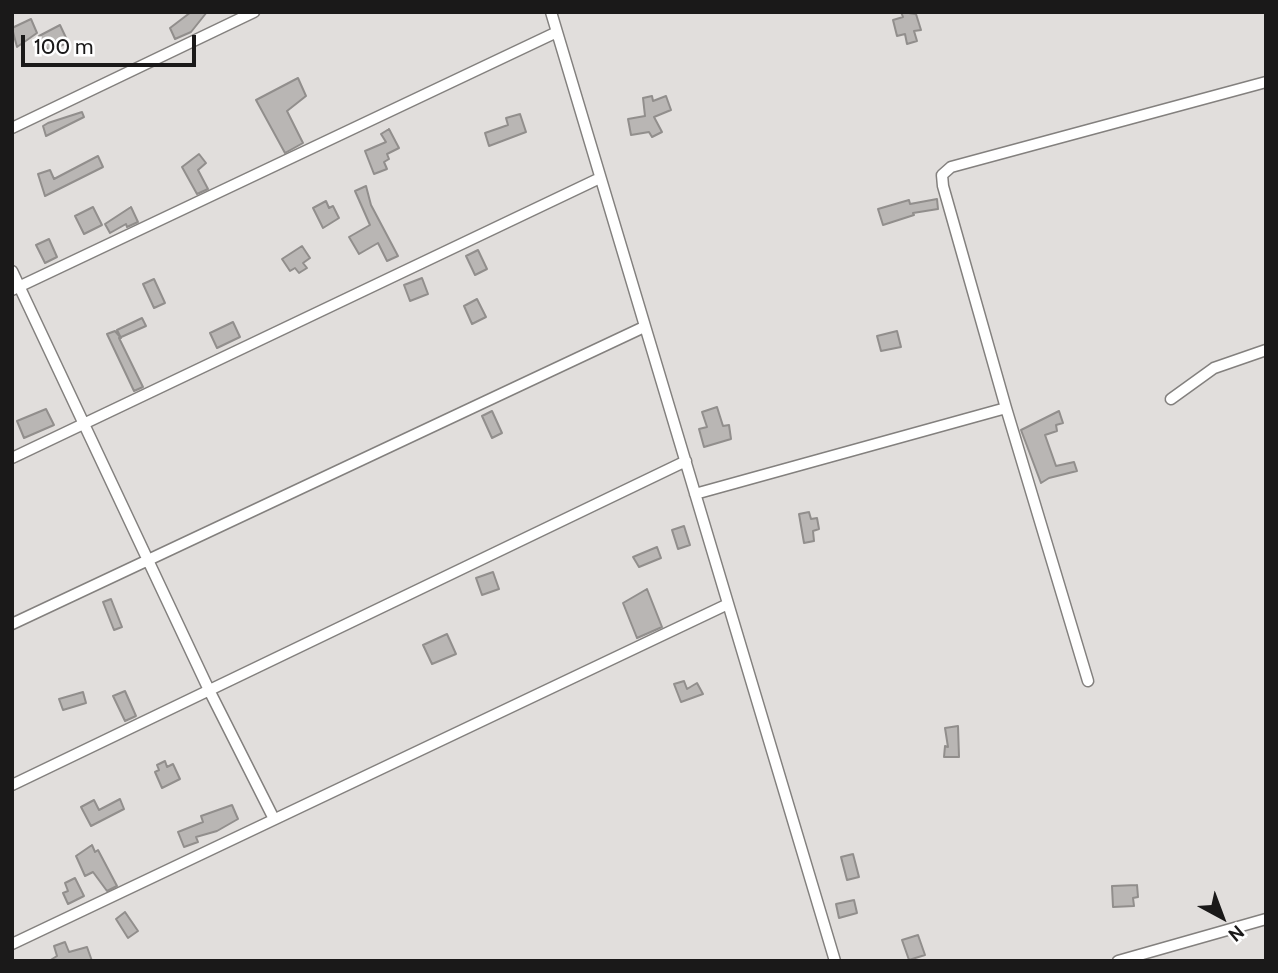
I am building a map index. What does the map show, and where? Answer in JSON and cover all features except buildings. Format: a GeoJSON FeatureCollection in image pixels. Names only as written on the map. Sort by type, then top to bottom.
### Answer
{"type":"FeatureCollection","features":[{"type":"Feature","properties":{"kind":"street"},"geometry":{"type":"LineString","coordinates":[[12,128],[254,12]]}},
{"type":"Feature","properties":{"kind":"street"},"geometry":{"type":"LineString","coordinates":[[551,12],[643,327],[686,461],[835,961]]}},
{"type":"Feature","properties":{"kind":"street"},"geometry":{"type":"LineString","coordinates":[[16,288],[557,32]]}},
{"type":"Feature","properties":{"kind":"street"},"geometry":{"type":"LineString","coordinates":[[1088,681],[943,186],[945,170],[1266,82]]}},
{"type":"Feature","properties":{"kind":"street"},"geometry":{"type":"LineString","coordinates":[[12,458],[600,178]]}},
{"type":"Feature","properties":{"kind":"street"},"geometry":{"type":"LineString","coordinates":[[12,271],[16,288],[209,691],[274,819]]}},
{"type":"Feature","properties":{"kind":"street"},"geometry":{"type":"LineString","coordinates":[[12,624],[149,562],[643,327]]}},
{"type":"Feature","properties":{"kind":"street"},"geometry":{"type":"LineString","coordinates":[[1171,399],[1214,368],[1266,350]]}},
{"type":"Feature","properties":{"kind":"street"},"geometry":{"type":"LineString","coordinates":[[695,494],[1006,408]]}},
{"type":"Feature","properties":{"kind":"street"},"geometry":{"type":"LineString","coordinates":[[12,785],[686,461]]}},
{"type":"Feature","properties":{"kind":"street"},"geometry":{"type":"LineString","coordinates":[[12,944],[728,604]]}},
{"type":"Feature","properties":{"kind":"street"},"geometry":{"type":"LineString","coordinates":[[1118,961],[1266,919]]}}]}
